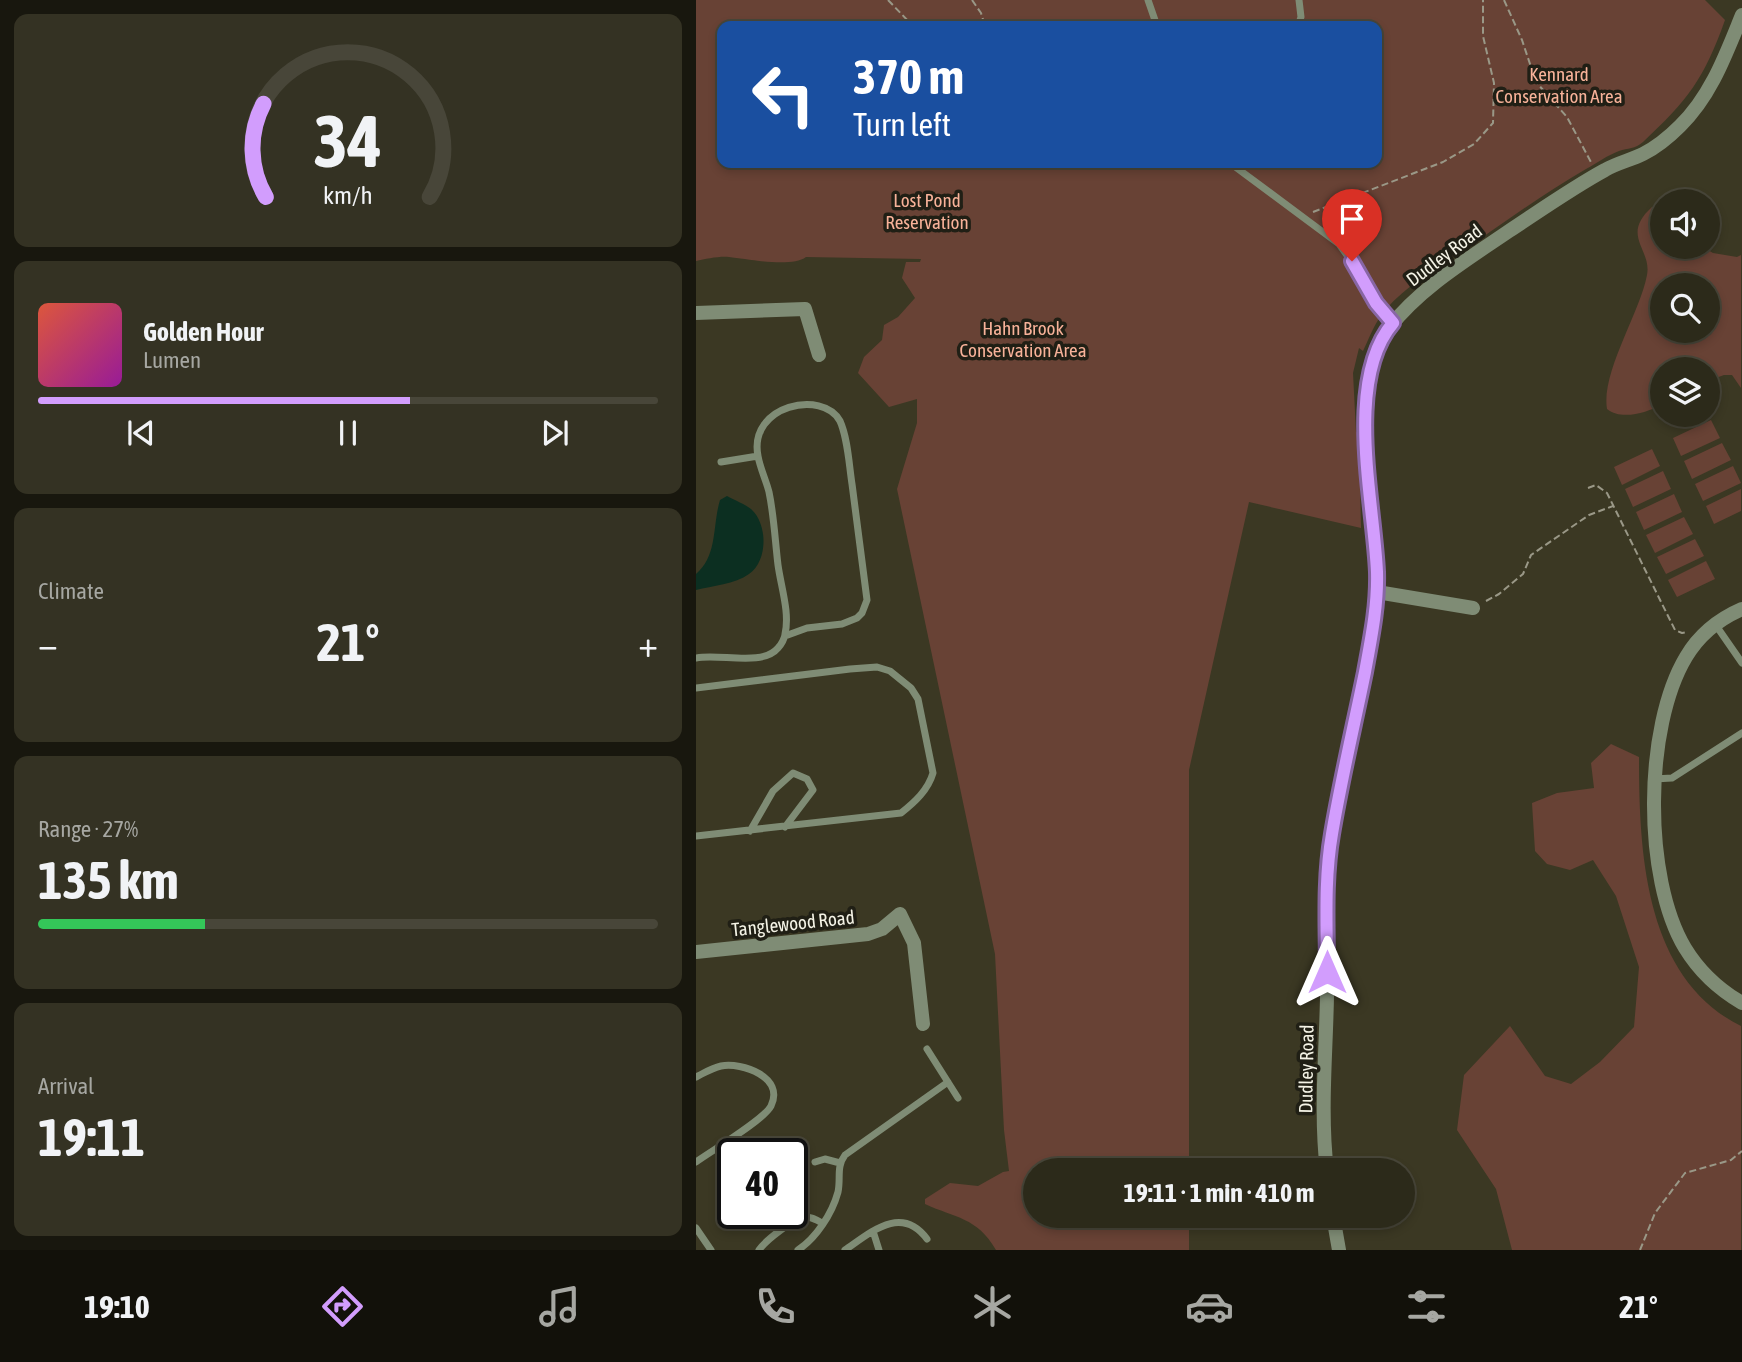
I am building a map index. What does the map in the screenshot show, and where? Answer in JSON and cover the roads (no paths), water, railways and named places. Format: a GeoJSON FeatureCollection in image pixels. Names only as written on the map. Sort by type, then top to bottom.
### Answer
{"type":"FeatureCollection","features":[{"type":"Feature","properties":{"kind":"street","name":"Dudley Road"},"geometry":{"type":"LineString","coordinates":[[1327,1158],[1326,884],[1331,835],[1373,628],[1377,592],[1377,568],[1371,525],[1366,393],[1370,364],[1378,344],[1393,323],[1429,289],[1559,198],[1609,167],[1643,154],[1666,139],[1697,107],[1710,86],[1741,15]]}},
{"type":"Feature","properties":{"kind":"street"},"geometry":{"type":"LineString","coordinates":[[696,313],[805,309],[819,355]]}},
{"type":"Feature","properties":{"kind":"street"},"geometry":{"type":"LineString","coordinates":[[1377,592],[1473,608]]}},
{"type":"Feature","properties":{"kind":"street"},"geometry":{"type":"LineString","coordinates":[[1740,1001],[1717,986],[1700,970],[1684,946],[1668,905],[1655,845],[1654,779],[1665,718],[1674,685],[1686,657],[1715,624],[1741,608]]}},
{"type":"Feature","properties":{"kind":"street","name":"Tanglewood Road"},"geometry":{"type":"LineString","coordinates":[[696,952],[868,934],[882,929],[900,915],[914,943],[924,1024]]}},
{"type":"Feature","properties":{"kind":"street"},"geometry":{"type":"LineString","coordinates":[[1335,1228],[1339,1250]]}},
{"type":"Feature","properties":{"kind":"lane"},"geometry":{"type":"LineString","coordinates":[[1148,0],[1155,21]]}},
{"type":"Feature","properties":{"kind":"lane"},"geometry":{"type":"LineString","coordinates":[[1299,0],[1300,21]]}},
{"type":"Feature","properties":{"kind":"lane"},"geometry":{"type":"LineString","coordinates":[[1237,168],[1339,244],[1361,275],[1376,303],[1393,323]]}},
{"type":"Feature","properties":{"kind":"lane"},"geometry":{"type":"LineString","coordinates":[[696,658],[755,658],[769,655],[778,648],[785,636],[786,620],[774,519],[757,444],[759,431],[765,420],[786,408],[809,405],[823,407],[835,413],[841,423],[849,463],[867,600],[857,618],[842,624],[807,628],[785,636]]}},
{"type":"Feature","properties":{"kind":"lane"},"geometry":{"type":"LineString","coordinates":[[721,463],[758,456]]}},
{"type":"Feature","properties":{"kind":"lane"},"geometry":{"type":"LineString","coordinates":[[1715,624],[1741,663]]}},
{"type":"Feature","properties":{"kind":"lane"},"geometry":{"type":"LineString","coordinates":[[696,688],[876,667],[890,671],[911,688],[918,699],[933,773],[930,784],[901,813],[696,836]]}},
{"type":"Feature","properties":{"kind":"lane"},"geometry":{"type":"LineString","coordinates":[[1654,779],[1672,778],[1741,733]]}},
{"type":"Feature","properties":{"kind":"lane"},"geometry":{"type":"LineString","coordinates":[[750,831],[774,791],[793,773],[807,779],[813,790],[785,827]]}},
{"type":"Feature","properties":{"kind":"lane"},"geometry":{"type":"LineString","coordinates":[[927,1049],[958,1098]]}},
{"type":"Feature","properties":{"kind":"lane"},"geometry":{"type":"LineString","coordinates":[[696,1077],[719,1066],[749,1068],[768,1081],[773,1099],[761,1116],[696,1161]]}},
{"type":"Feature","properties":{"kind":"lane"},"geometry":{"type":"LineString","coordinates":[[798,1250],[813,1240],[822,1223],[838,1190],[840,1163],[845,1155],[948,1082]]}},
{"type":"Feature","properties":{"kind":"lane"},"geometry":{"type":"LineString","coordinates":[[815,1162],[825,1159],[840,1163]]}},
{"type":"Feature","properties":{"kind":"lane"},"geometry":{"type":"LineString","coordinates":[[759,1250],[770,1238],[800,1218],[808,1217],[822,1223]]}},
{"type":"Feature","properties":{"kind":"lane"},"geometry":{"type":"LineString","coordinates":[[845,1250],[873,1231],[891,1223],[904,1223],[920,1231],[926,1239]]}},
{"type":"Feature","properties":{"kind":"lane"},"geometry":{"type":"LineString","coordinates":[[696,1228],[711,1250]]}},
{"type":"Feature","properties":{"kind":"lane"},"geometry":{"type":"LineString","coordinates":[[873,1231],[879,1250]]}},
{"type":"Feature","properties":{"kind":"park label","name":"Kennard Conservation Area"},"geometry":{"type":"Point","coordinates":[1559,85]}},
{"type":"Feature","properties":{"kind":"park label","name":"Lost Pond Reservation"},"geometry":{"type":"Point","coordinates":[927,211]}},
{"type":"Feature","properties":{"kind":"park label","name":"Hahn Brook Conservation Area"},"geometry":{"type":"Point","coordinates":[1023,339]}}]}
